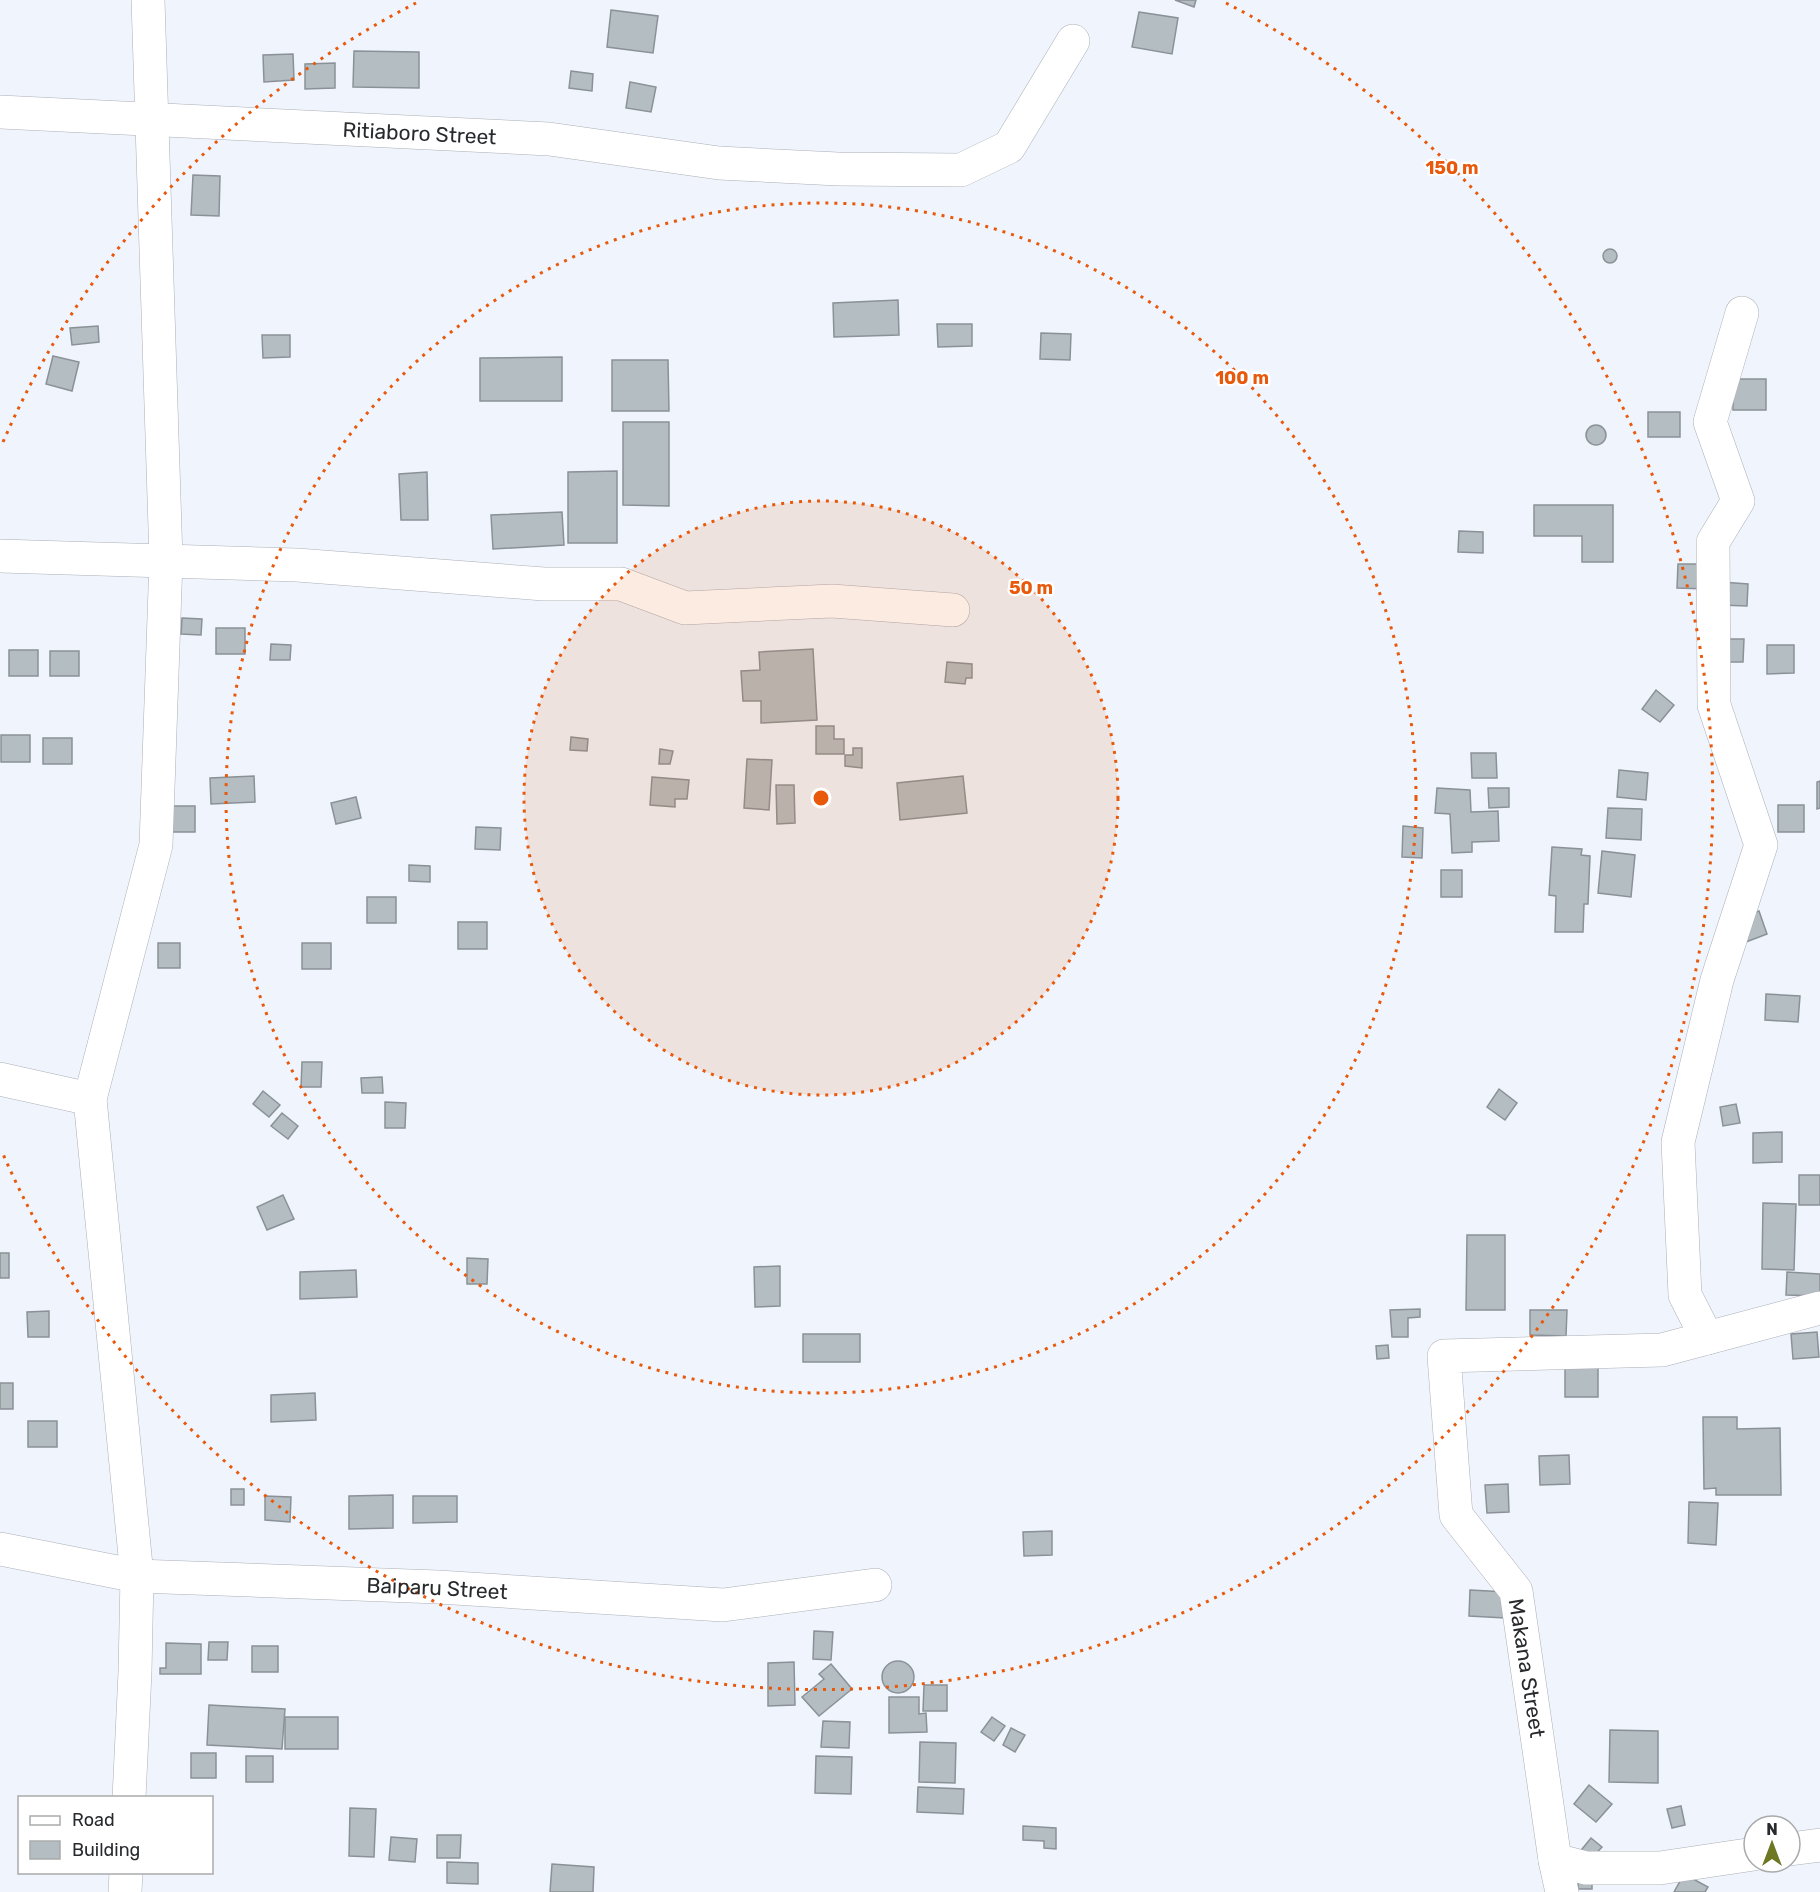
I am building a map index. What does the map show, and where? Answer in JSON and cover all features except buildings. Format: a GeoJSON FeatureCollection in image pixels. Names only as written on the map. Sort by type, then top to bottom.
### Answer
{"type":"FeatureCollection","features":[{"type":"Feature","properties":{"kind":"street"},"geometry":{"type":"LineString","coordinates":[[129,1796],[137,1576],[90,1099],[156,845],[166,561],[148,0]]}},
{"type":"Feature","properties":{"kind":"street","name":"Ritiaboro Street"},"geometry":{"type":"LineString","coordinates":[[0,112],[549,139],[719,163],[838,169],[961,170],[1009,147],[1073,41]]}},
{"type":"Feature","properties":{"kind":"street"},"geometry":{"type":"LineString","coordinates":[[1742,313],[1710,422],[1738,501],[1713,542],[1714,705],[1761,845],[1717,980],[1678,1142],[1685,1295],[1707,1338],[1820,1308]]}},
{"type":"Feature","properties":{"kind":"street"},"geometry":{"type":"LineString","coordinates":[[0,556],[297,565],[544,584],[621,584],[685,608],[832,601],[953,610]]}},
{"type":"Feature","properties":{"kind":"street"},"geometry":{"type":"LineString","coordinates":[[0,1079],[90,1099]]}},
{"type":"Feature","properties":{"kind":"street","name":"Makana Street"},"geometry":{"type":"LineString","coordinates":[[1562,1892],[1555,1860],[1516,1591],[1456,1515],[1444,1356],[1662,1350],[1707,1338]]}},
{"type":"Feature","properties":{"kind":"street","name":"Baiparu Street"},"geometry":{"type":"LineString","coordinates":[[0,1549],[137,1576],[438,1587],[723,1605],[875,1586]]}},
{"type":"Feature","properties":{"kind":"street"},"geometry":{"type":"LineString","coordinates":[[1802,1847],[1820,1845]]}},
{"type":"Feature","properties":{"kind":"street"},"geometry":{"type":"LineString","coordinates":[[1555,1860],[1586,1868],[1660,1868],[1742,1856]]}},
{"type":"Feature","properties":{"kind":"street"},"geometry":{"type":"LineString","coordinates":[[124,1892],[126,1874]]}}]}
